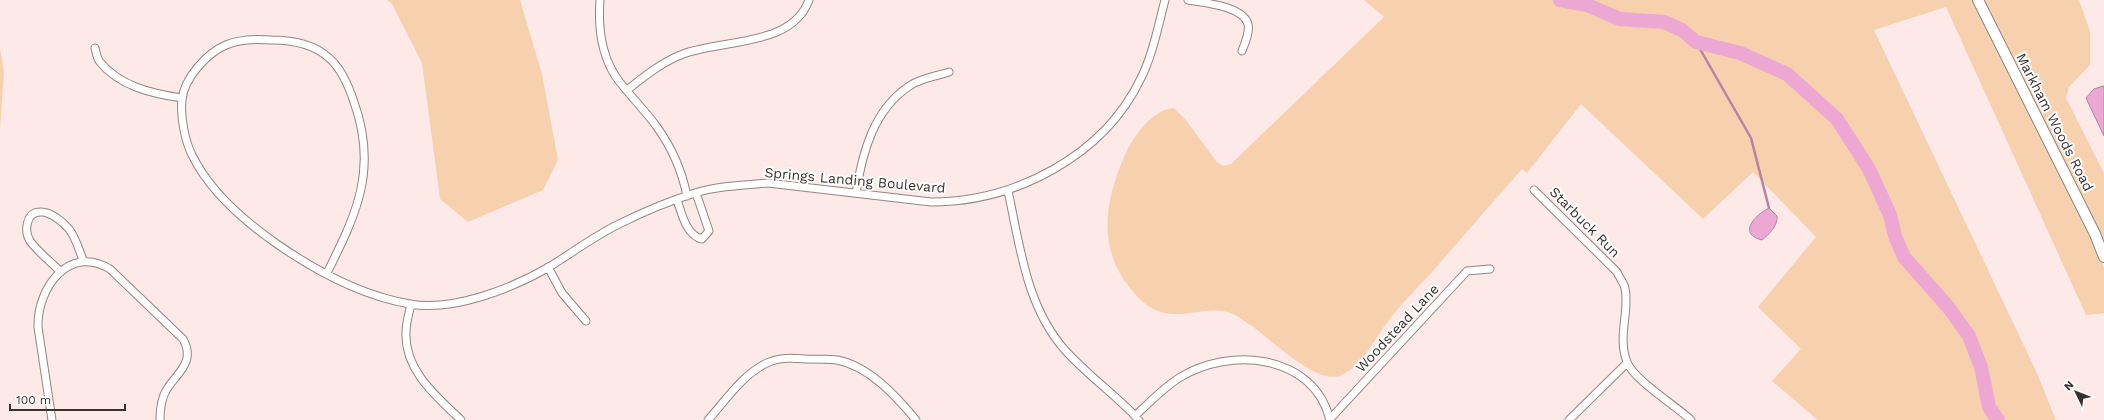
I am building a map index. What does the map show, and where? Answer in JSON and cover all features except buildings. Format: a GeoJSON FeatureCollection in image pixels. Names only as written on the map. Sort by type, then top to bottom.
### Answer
{"type":"FeatureCollection","features":[{"type":"Feature","properties":{"kind":"main road","name":"Markham Woods Road"},"geometry":{"type":"LineString","coordinates":[[1978,0],[2095,234],[2104,257]]}},
{"type":"Feature","properties":{"kind":"street"},"geometry":{"type":"LineString","coordinates":[[600,0],[600,35],[604,50],[616,76],[658,127],[683,177],[687,196]]}},
{"type":"Feature","properties":{"kind":"street"},"geometry":{"type":"LineString","coordinates":[[627,90],[658,67],[682,54],[701,48],[772,35],[788,26],[800,16],[810,0]]}},
{"type":"Feature","properties":{"kind":"street","name":"Springs Landing Boulevard"},"geometry":{"type":"LineString","coordinates":[[326,273],[341,244],[361,193],[365,169],[365,143],[359,115],[343,76],[330,58],[311,46],[292,41],[248,40],[226,45],[208,57],[195,70],[182,98],[184,121],[191,154],[216,191],[240,216],[264,235],[305,263],[361,290],[411,304],[441,305],[462,301],[494,291],[548,267],[616,225],[696,193],[742,185],[768,184],[931,202],[951,202],[1008,191],[1046,172],[1086,148],[1117,118],[1141,79],[1151,56],[1165,0]]}},
{"type":"Feature","properties":{"kind":"street"},"geometry":{"type":"LineString","coordinates":[[1188,0],[1232,9],[1241,14],[1248,23],[1248,31],[1242,51]]}},
{"type":"Feature","properties":{"kind":"street"},"geometry":{"type":"LineString","coordinates":[[95,48],[99,61],[114,75],[133,86],[158,95],[182,98]]}},
{"type":"Feature","properties":{"kind":"street"},"geometry":{"type":"LineString","coordinates":[[856,193],[860,165],[867,142],[886,109],[899,94],[912,84],[949,72]]}},
{"type":"Feature","properties":{"kind":"street","name":"Starbuck Run"},"geometry":{"type":"LineString","coordinates":[[1534,190],[1617,272],[1625,288],[1622,331],[1627,363]]}},
{"type":"Feature","properties":{"kind":"street"},"geometry":{"type":"LineString","coordinates":[[1008,191],[1030,289],[1049,327],[1064,349],[1137,418],[1179,378],[1198,368],[1219,362],[1254,360],[1290,368],[1302,376],[1322,397],[1330,420]]}},
{"type":"Feature","properties":{"kind":"street"},"geometry":{"type":"LineString","coordinates":[[677,200],[690,232],[696,237],[702,239],[709,231],[696,193]]}},
{"type":"Feature","properties":{"kind":"street"},"geometry":{"type":"LineString","coordinates":[[61,272],[30,240],[26,230],[27,222],[34,213],[41,212],[50,214],[67,228],[74,236],[83,260]]}},
{"type":"Feature","properties":{"kind":"street"},"geometry":{"type":"LineString","coordinates":[[52,420],[38,312],[43,296],[61,272],[71,264],[83,260],[100,263],[110,269],[183,340],[186,345],[186,362],[182,372],[166,390],[160,410],[160,420]]}},
{"type":"Feature","properties":{"kind":"street"},"geometry":{"type":"LineString","coordinates":[[548,267],[562,293],[586,321]]}},
{"type":"Feature","properties":{"kind":"street","name":"Woodstead Lane"},"geometry":{"type":"LineString","coordinates":[[1330,420],[1467,272],[1490,269]]}},
{"type":"Feature","properties":{"kind":"street"},"geometry":{"type":"LineString","coordinates":[[411,304],[406,331],[410,360],[419,376],[434,394],[461,420]]}},
{"type":"Feature","properties":{"kind":"street"},"geometry":{"type":"LineString","coordinates":[[708,420],[743,381],[755,370],[768,363],[783,358],[837,360],[850,364],[884,386],[898,399],[916,420]]}},
{"type":"Feature","properties":{"kind":"street"},"geometry":{"type":"LineString","coordinates":[[1569,420],[1627,363],[1648,386],[1674,405],[1691,420]]}},
{"type":"Feature","properties":{"kind":"shaded area"},"geometry":{"type":"Polygon","coordinates":[[[387,0],[520,0],[542,74],[558,160],[543,190],[468,222],[440,199],[422,63],[392,4],[387,0]]]}},
{"type":"Feature","properties":{"kind":"shaded area"},"geometry":{"type":"Polygon","coordinates":[[[1364,0],[1974,0],[2091,235],[2104,268],[2104,313],[2086,315],[1946,7],[1874,30],[2036,371],[2056,420],[1818,420],[1772,381],[1801,349],[1758,307],[1816,237],[1753,172],[1703,219],[1581,104],[1527,173],[1522,169],[1433,271],[1399,307],[1363,358],[1342,375],[1332,377],[1320,374],[1307,368],[1258,330],[1230,313],[1216,310],[1172,314],[1160,312],[1145,304],[1133,292],[1119,272],[1112,256],[1109,240],[1109,207],[1112,190],[1117,174],[1132,141],[1150,119],[1166,110],[1174,108],[1185,119],[1217,162],[1223,166],[1231,164],[1384,17],[1364,0]]]}},
{"type":"Feature","properties":{"kind":"shaded area"},"geometry":{"type":"Polygon","coordinates":[[[1983,0],[2079,0],[2090,31],[2090,65],[2069,87],[2066,98],[2104,173],[2104,246],[1983,0]]]}},
{"type":"Feature","properties":{"kind":"shaded area"},"geometry":{"type":"Polygon","coordinates":[[[0,48],[4,72],[0,129],[0,48]]]}},
{"type":"Feature","properties":{"kind":"shaded area"},"geometry":{"type":"Polygon","coordinates":[[[2104,86],[2104,136],[2086,98],[2094,89],[2104,86]]]}},
{"type":"Feature","properties":{"kind":"shaded area"},"geometry":{"type":"Polygon","coordinates":[[[1769,208],[1777,216],[1777,220],[1772,230],[1762,240],[1755,237],[1751,233],[1751,224],[1758,215],[1769,208]]]}},
{"type":"Feature","properties":{"kind":"waterway"},"geometry":{"type":"LineString","coordinates":[[1560,0],[1587,5],[1620,19],[1664,22],[1682,30],[1696,42],[1740,53],[1787,74],[1837,119],[1869,169],[1890,215],[1895,236],[1904,257],[1949,308],[1969,336],[1981,367],[1989,407],[1998,420]]}},
{"type":"Feature","properties":{"kind":"waterway"},"geometry":{"type":"LineString","coordinates":[[1696,42],[1751,138],[1769,208]]}}]}
